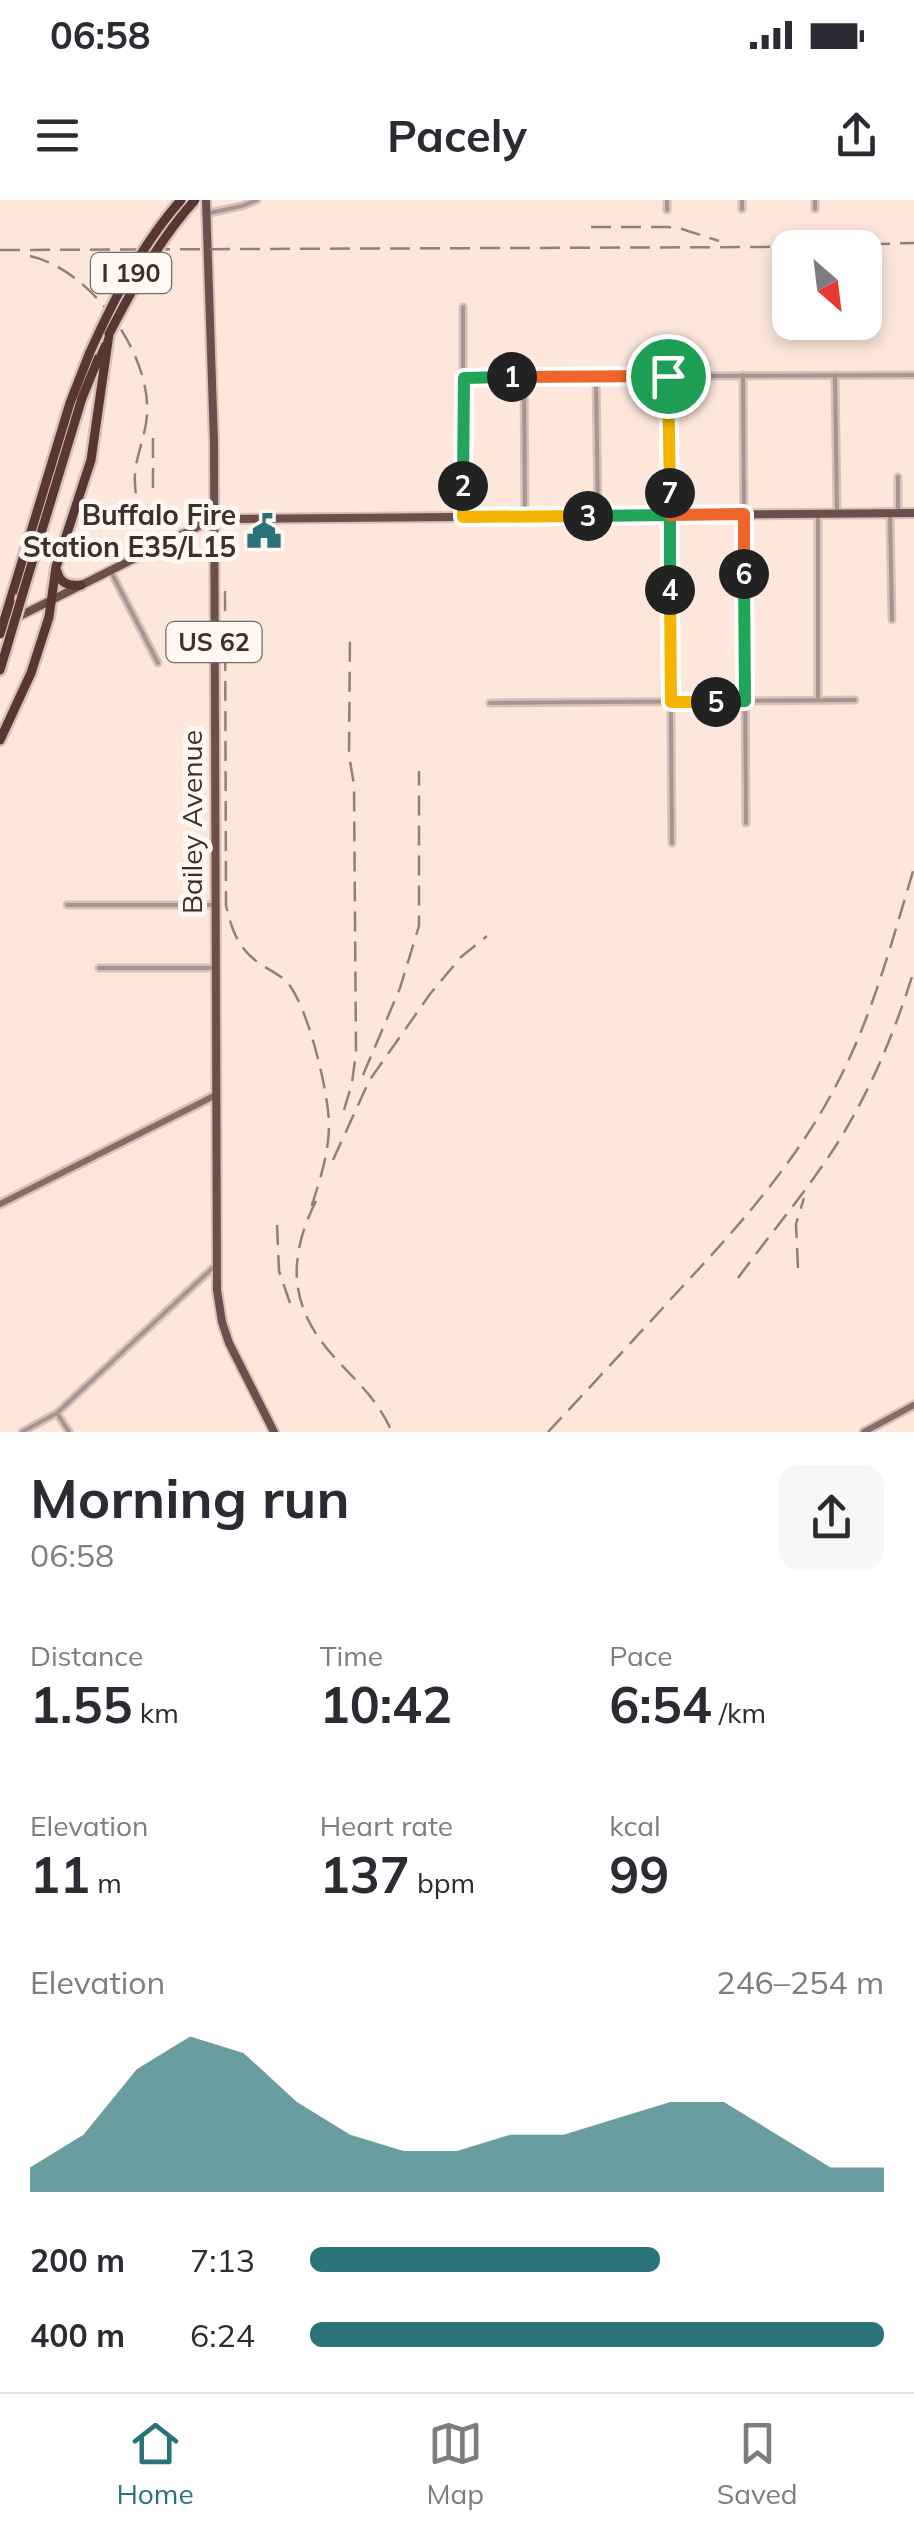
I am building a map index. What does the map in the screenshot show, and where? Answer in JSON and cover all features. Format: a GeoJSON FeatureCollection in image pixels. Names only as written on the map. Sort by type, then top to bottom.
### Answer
{"type":"FeatureCollection","features":[{"type":"Feature","properties":{"kind":"highway","name":"I 190"},"geometry":{"type":"LineString","coordinates":[[0,634],[70,404],[90,352],[150,239],[182,200]]}},
{"type":"Feature","properties":{"kind":"highway","name":"I 190"},"geometry":{"type":"LineString","coordinates":[[101,364],[109,334],[140,275],[195,200]]}},
{"type":"Feature","properties":{"kind":"highway"},"geometry":{"type":"LineString","coordinates":[[0,740],[31,673],[49,616],[56,568],[90,460],[101,364]]}},
{"type":"Feature","properties":{"kind":"highway"},"geometry":{"type":"LineString","coordinates":[[0,670],[76,417],[101,364]]}},
{"type":"Feature","properties":{"kind":"highway"},"geometry":{"type":"LineString","coordinates":[[56,568],[60,580],[67,585],[81,584]]}},
{"type":"Feature","properties":{"kind":"main road","name":"Bailey Avenue"},"geometry":{"type":"LineString","coordinates":[[206,200],[214,519],[216,1290],[229,1343],[274,1432]]}},
{"type":"Feature","properties":{"kind":"main road"},"geometry":{"type":"LineString","coordinates":[[0,626],[214,519],[914,513]]}},
{"type":"Feature","properties":{"kind":"street"},"geometry":{"type":"LineString","coordinates":[[206,214],[256,200]]}},
{"type":"Feature","properties":{"kind":"street"},"geometry":{"type":"LineString","coordinates":[[667,200],[667,210]]}},
{"type":"Feature","properties":{"kind":"street"},"geometry":{"type":"LineString","coordinates":[[742,200],[742,210]]}},
{"type":"Feature","properties":{"kind":"street"},"geometry":{"type":"LineString","coordinates":[[816,200],[816,209]]}},
{"type":"Feature","properties":{"kind":"street"},"geometry":{"type":"LineString","coordinates":[[463,307],[463,517]]}},
{"type":"Feature","properties":{"kind":"street"},"geometry":{"type":"LineString","coordinates":[[743,375],[746,823]]}},
{"type":"Feature","properties":{"kind":"street"},"geometry":{"type":"LineString","coordinates":[[835,375],[837,514]]}},
{"type":"Feature","properties":{"kind":"street"},"geometry":{"type":"LineString","coordinates":[[464,378],[914,375]]}},
{"type":"Feature","properties":{"kind":"street"},"geometry":{"type":"LineString","coordinates":[[596,376],[598,516]]}},
{"type":"Feature","properties":{"kind":"street"},"geometry":{"type":"LineString","coordinates":[[668,376],[672,844]]}},
{"type":"Feature","properties":{"kind":"street"},"geometry":{"type":"LineString","coordinates":[[524,377],[524,516]]}},
{"type":"Feature","properties":{"kind":"street"},"geometry":{"type":"LineString","coordinates":[[892,620],[898,477]]}},
{"type":"Feature","properties":{"kind":"street"},"geometry":{"type":"LineString","coordinates":[[818,514],[818,700]]}},
{"type":"Feature","properties":{"kind":"street"},"geometry":{"type":"LineString","coordinates":[[110,570],[158,663]]}},
{"type":"Feature","properties":{"kind":"street"},"geometry":{"type":"LineString","coordinates":[[490,703],[856,700]]}},
{"type":"Feature","properties":{"kind":"street"},"geometry":{"type":"LineString","coordinates":[[67,905],[215,905]]}},
{"type":"Feature","properties":{"kind":"street"},"geometry":{"type":"LineString","coordinates":[[99,968],[216,968]]}},
{"type":"Feature","properties":{"kind":"street"},"geometry":{"type":"LineString","coordinates":[[0,1204],[216,1095]]}},
{"type":"Feature","properties":{"kind":"street"},"geometry":{"type":"LineString","coordinates":[[22,1432],[57,1413],[216,1264]]}},
{"type":"Feature","properties":{"kind":"street"},"geometry":{"type":"LineString","coordinates":[[864,1432],[914,1406]]}},
{"type":"Feature","properties":{"kind":"street"},"geometry":{"type":"LineString","coordinates":[[57,1413],[68,1432]]}},
{"type":"Feature","properties":{"kind":"railway"},"geometry":{"type":"LineString","coordinates":[[591,227],[668,227],[719,241]]}},
{"type":"Feature","properties":{"kind":"railway"},"geometry":{"type":"LineString","coordinates":[[0,250],[914,243]]}},
{"type":"Feature","properties":{"kind":"railway"},"geometry":{"type":"LineString","coordinates":[[30,256],[52,264],[94,296],[128,341],[139,365],[147,414],[136,467],[136,498]]}},
{"type":"Feature","properties":{"kind":"railway"},"geometry":{"type":"LineString","coordinates":[[153,435],[153,488]]}},
{"type":"Feature","properties":{"kind":"railway"},"geometry":{"type":"LineString","coordinates":[[225,591],[226,905],[241,945],[293,991],[315,1048],[329,1136],[309,1214]]}},
{"type":"Feature","properties":{"kind":"railway"},"geometry":{"type":"LineString","coordinates":[[344,1110],[356,1052],[350,634]]}},
{"type":"Feature","properties":{"kind":"railway"},"geometry":{"type":"LineString","coordinates":[[363,1075],[400,988],[419,926],[419,771]]}},
{"type":"Feature","properties":{"kind":"railway"},"geometry":{"type":"LineString","coordinates":[[548,1432],[741,1221],[812,1127],[842,1074],[867,1017],[914,868]]}},
{"type":"Feature","properties":{"kind":"railway"},"geometry":{"type":"LineString","coordinates":[[333,1160],[369,1081],[430,994],[461,957],[487,936]]}},
{"type":"Feature","properties":{"kind":"railway"},"geometry":{"type":"LineString","coordinates":[[738,1278],[848,1126],[880,1061],[914,970]]}},
{"type":"Feature","properties":{"kind":"railway"},"geometry":{"type":"LineString","coordinates":[[798,1268],[796,1224],[804,1198]]}},
{"type":"Feature","properties":{"kind":"railway"},"geometry":{"type":"LineString","coordinates":[[316,1201],[306,1223],[297,1264],[301,1303],[320,1340],[374,1401],[392,1432]]}},
{"type":"Feature","properties":{"kind":"railway"},"geometry":{"type":"LineString","coordinates":[[277,1225],[279,1271],[290,1303]]}},
{"type":"Feature","properties":{"kind":"place","name":"Buffalo Fire Station E35/L15"},"geometry":{"type":"Point","coordinates":[264,531]}},
{"type":"Feature","properties":{"kind":"route"},"geometry":{"type":"LineString","coordinates":[[668,376],[464,378],[463,517],[670,515],[671,702],[745,701],[744,514],[670,515],[668,376]]}}]}
